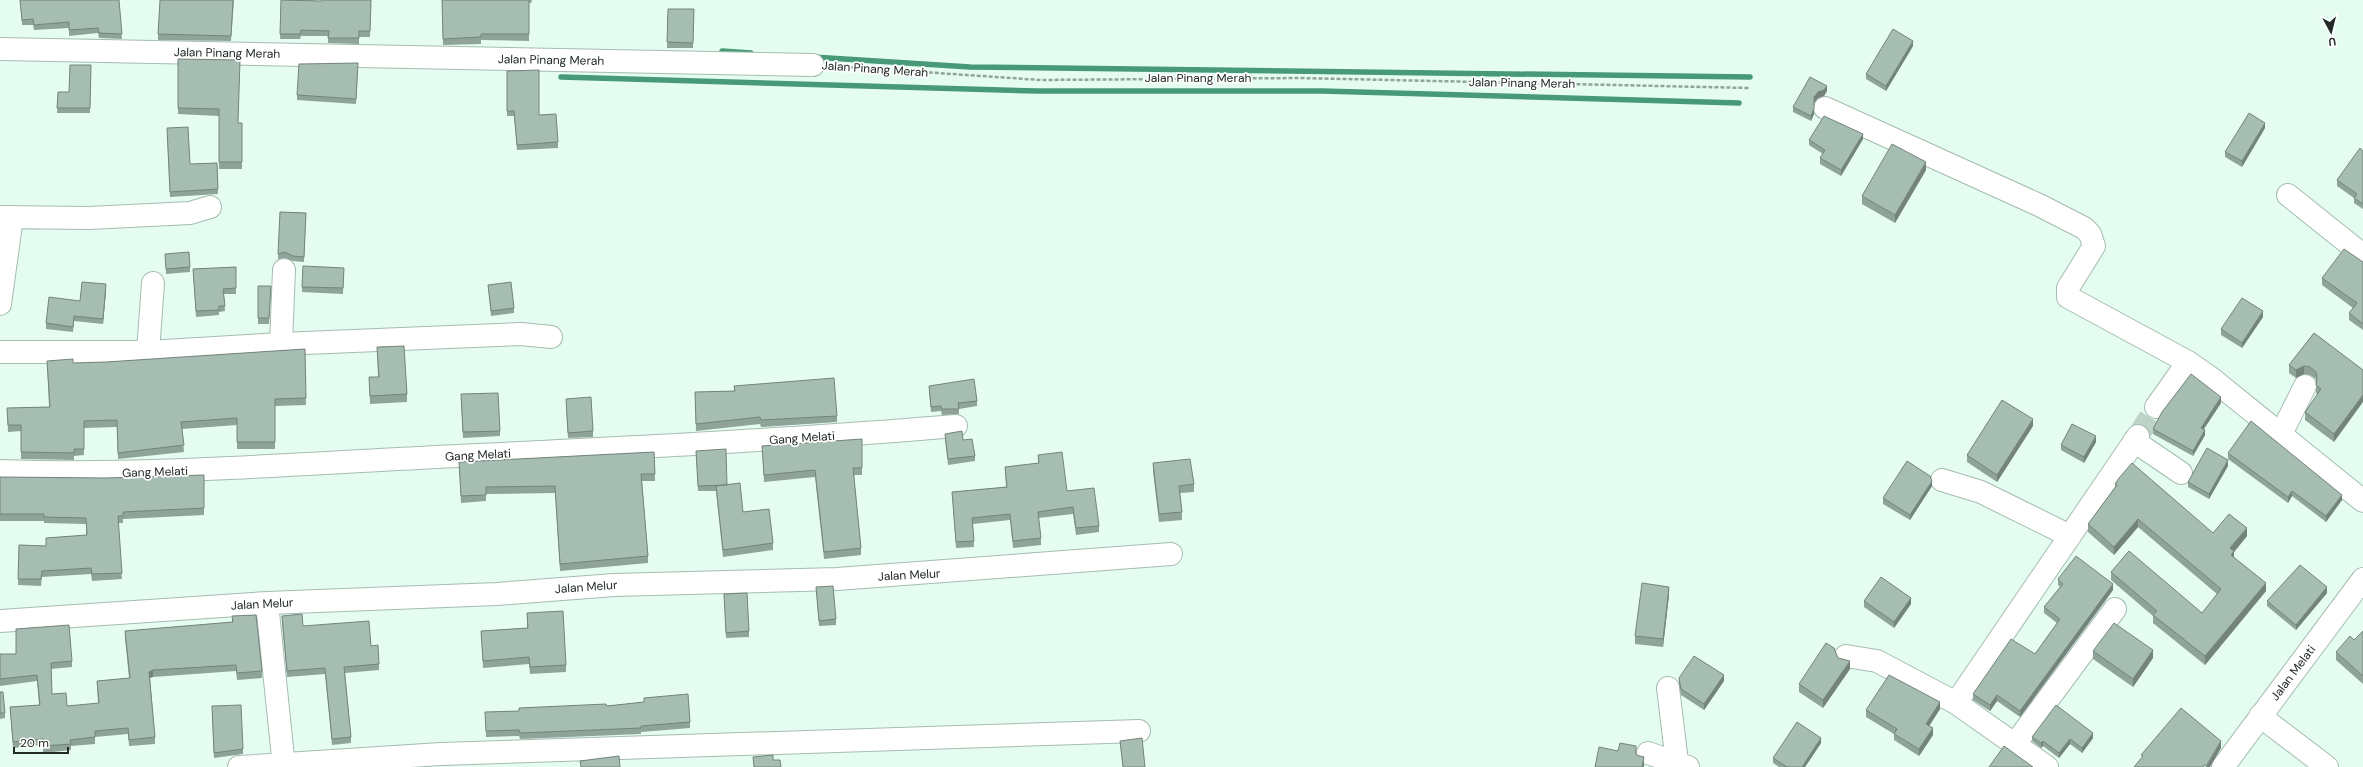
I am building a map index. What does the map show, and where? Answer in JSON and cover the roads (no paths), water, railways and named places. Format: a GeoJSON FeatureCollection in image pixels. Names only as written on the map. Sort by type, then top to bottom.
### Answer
{"type":"FeatureCollection","features":[{"type":"Feature","properties":{"kind":"street","name":"Jalan Pinang Merah"},"geometry":{"type":"LineString","coordinates":[[0,49],[813,65]]}},
{"type":"Feature","properties":{"kind":"street"},"geometry":{"type":"LineString","coordinates":[[1825,108],[2039,205],[2084,228],[2090,234],[2094,246],[2068,288],[2068,297],[2188,362],[2211,378],[2363,501]]}},
{"type":"Feature","properties":{"kind":"street"},"geometry":{"type":"LineString","coordinates":[[2288,195],[2363,255]]}},
{"type":"Feature","properties":{"kind":"street"},"geometry":{"type":"LineString","coordinates":[[0,304],[6,217],[89,218],[190,213],[210,207]]}},
{"type":"Feature","properties":{"kind":"street"},"geometry":{"type":"LineString","coordinates":[[281,344],[284,270]]}},
{"type":"Feature","properties":{"kind":"street"},"geometry":{"type":"LineString","coordinates":[[148,352],[153,284]]}},
{"type":"Feature","properties":{"kind":"street"},"geometry":{"type":"LineString","coordinates":[[0,352],[148,352],[281,344],[521,334],[551,337]]}},
{"type":"Feature","properties":{"kind":"street"},"geometry":{"type":"LineString","coordinates":[[2156,407],[2188,362]]}},
{"type":"Feature","properties":{"kind":"street"},"geometry":{"type":"LineString","coordinates":[[2281,434],[2305,386]]}},
{"type":"Feature","properties":{"kind":"street","name":"Gang Melati"},"geometry":{"type":"LineString","coordinates":[[0,470],[123,473],[269,468],[366,461],[808,438],[956,426]]}},
{"type":"Feature","properties":{"kind":"street"},"geometry":{"type":"LineString","coordinates":[[1956,703],[2136,439],[2181,473]]}},
{"type":"Feature","properties":{"kind":"street"},"geometry":{"type":"LineString","coordinates":[[1942,480],[1981,492],[2070,536]]}},
{"type":"Feature","properties":{"kind":"street","name":"Jalan Melur"},"geometry":{"type":"LineString","coordinates":[[0,621],[267,603],[497,594],[614,585],[837,579],[1171,554]]}},
{"type":"Feature","properties":{"kind":"street","name":"Jalan Melati"},"geometry":{"type":"LineString","coordinates":[[2223,767],[2363,579]]}},
{"type":"Feature","properties":{"kind":"street"},"geometry":{"type":"LineString","coordinates":[[267,603],[283,765]]}},
{"type":"Feature","properties":{"kind":"street"},"geometry":{"type":"LineString","coordinates":[[2015,744],[2115,609]]}},
{"type":"Feature","properties":{"kind":"street"},"geometry":{"type":"LineString","coordinates":[[1846,656],[1877,661],[1956,703],[2047,767]]}},
{"type":"Feature","properties":{"kind":"street"},"geometry":{"type":"LineString","coordinates":[[1648,753],[1682,765],[1668,688]]}},
{"type":"Feature","properties":{"kind":"street"},"geometry":{"type":"LineString","coordinates":[[2260,716],[2320,765]]}},
{"type":"Feature","properties":{"kind":"street"},"geometry":{"type":"LineString","coordinates":[[239,767],[441,754],[1140,731]]}},
{"type":"Feature","properties":{"kind":"waterway"},"geometry":{"type":"LineString","coordinates":[[722,51],[751,53]]}},
{"type":"Feature","properties":{"kind":"waterway"},"geometry":{"type":"LineString","coordinates":[[813,57],[970,67],[1750,77]]}},
{"type":"Feature","properties":{"kind":"waterway"},"geometry":{"type":"LineString","coordinates":[[561,77],[1037,91],[1322,91],[1739,103]]}},
{"type":"Feature","properties":{"kind":"tunnel"},"geometry":{"type":"LineString","coordinates":[[2138,436],[2156,407]]}}]}
